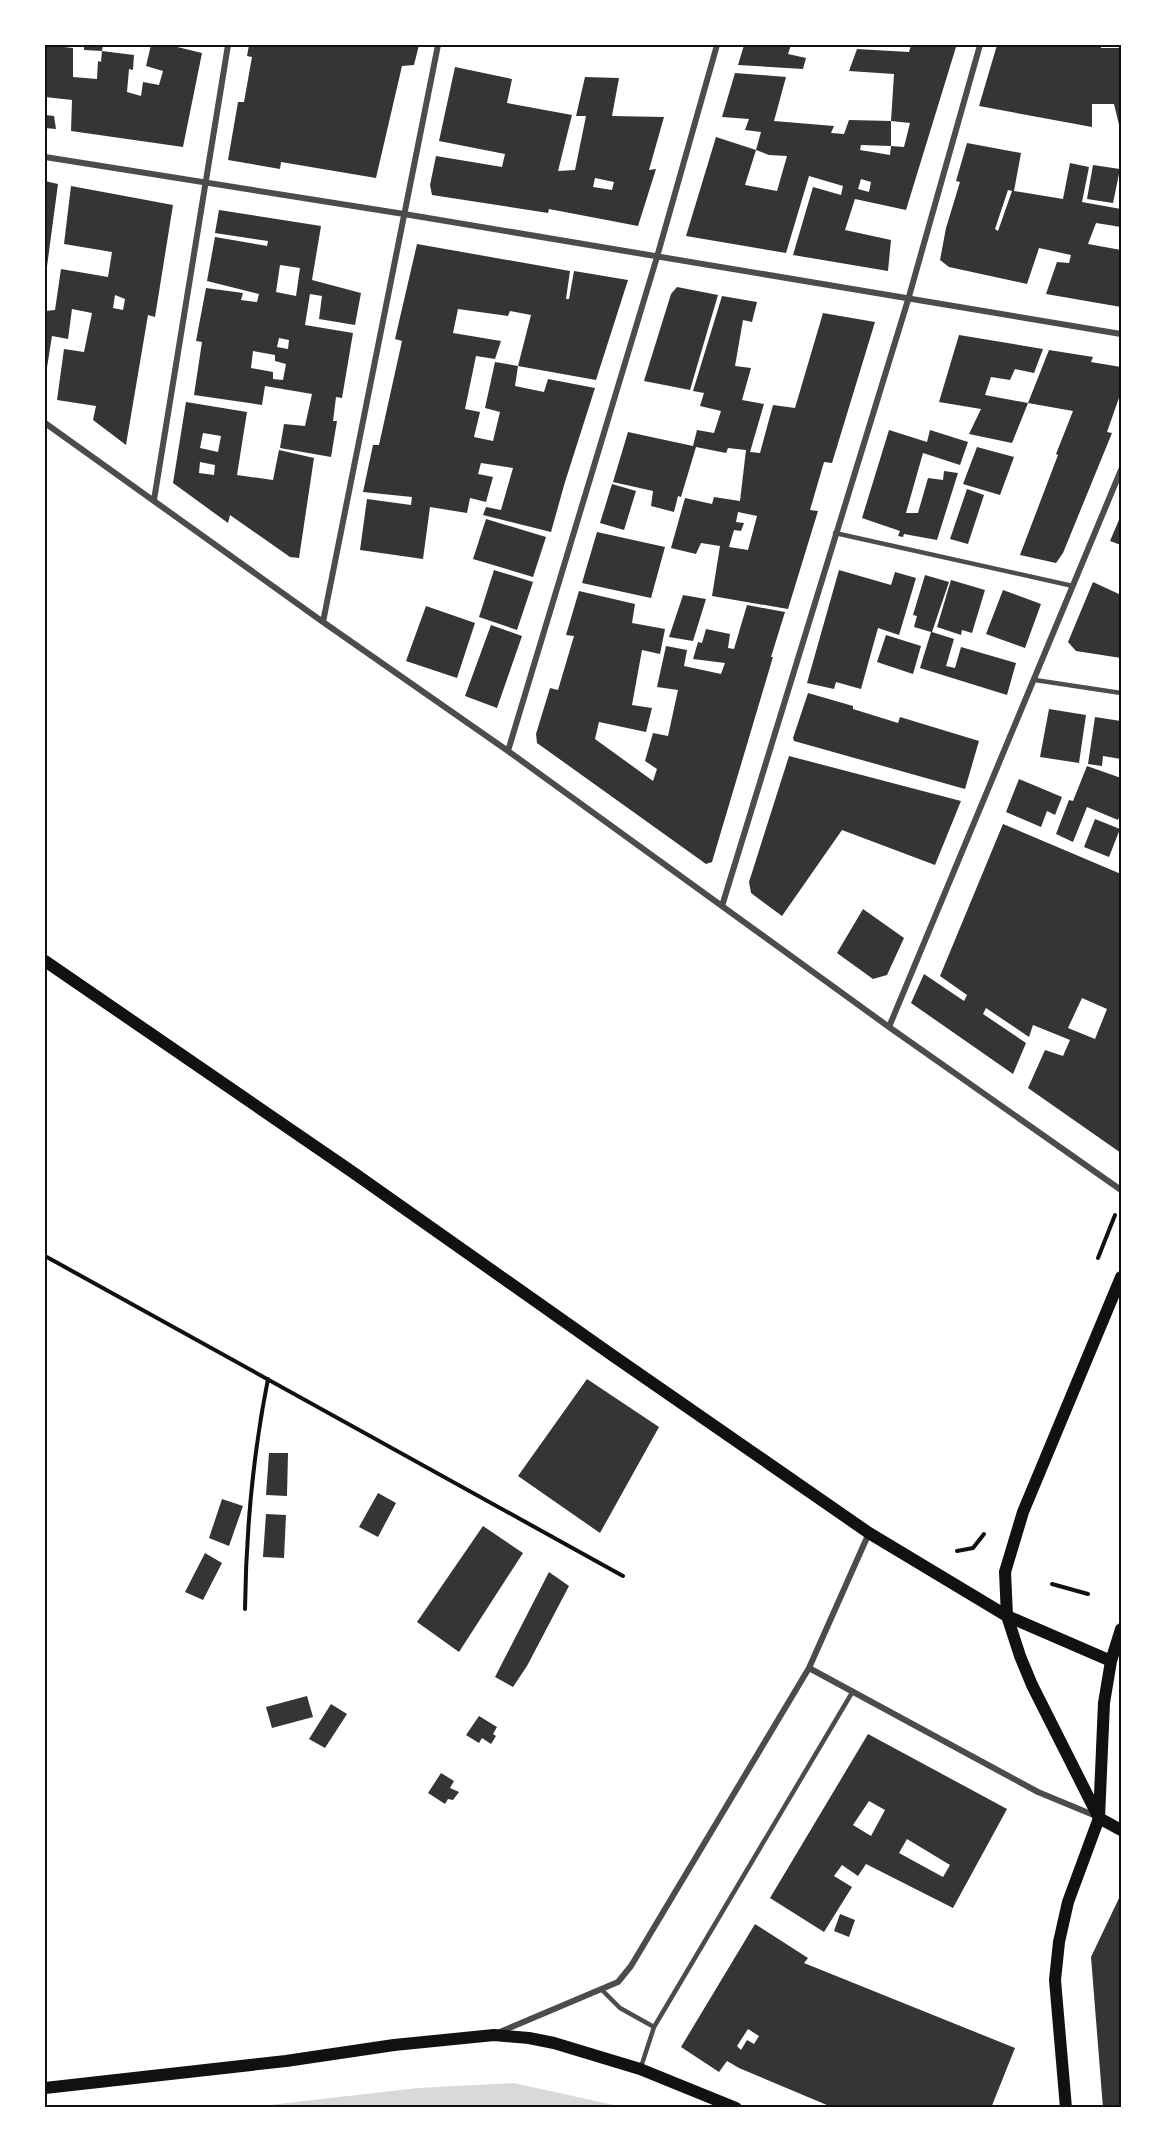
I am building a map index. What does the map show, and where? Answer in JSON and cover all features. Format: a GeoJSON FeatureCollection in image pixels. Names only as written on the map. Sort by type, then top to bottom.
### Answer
{"type":"FeatureCollection","features":[{"type":"Feature","properties":{"kind":"main road"},"geometry":{"type":"LineString","coordinates":[[45,961],[351,1171],[869,1533],[1007,1616],[1116,1663]]}},
{"type":"Feature","properties":{"kind":"main road"},"geometry":{"type":"LineString","coordinates":[[1121,1277],[1023,1512],[1005,1572],[1007,1616],[1032,1685],[1099,1818],[1121,1830]]}},
{"type":"Feature","properties":{"kind":"main road"},"geometry":{"type":"LineString","coordinates":[[1066,2108],[1056,1980],[1059,1942],[1068,1902],[1099,1818],[1104,1703],[1116,1663],[1121,1629]]}},
{"type":"Feature","properties":{"kind":"main road"},"geometry":{"type":"LineString","coordinates":[[45,2088],[494,2035],[554,2043],[640,2069],[736,2108]]}},
{"type":"Feature","properties":{"kind":"street"},"geometry":{"type":"LineString","coordinates":[[154,500],[228,45]]}},
{"type":"Feature","properties":{"kind":"street"},"geometry":{"type":"LineString","coordinates":[[323,622],[438,45]]}},
{"type":"Feature","properties":{"kind":"street"},"geometry":{"type":"LineString","coordinates":[[508,751],[657,257],[717,45]]}},
{"type":"Feature","properties":{"kind":"street"},"geometry":{"type":"LineString","coordinates":[[722,906],[908,300],[980,45]]}},
{"type":"Feature","properties":{"kind":"street"},"geometry":{"type":"LineString","coordinates":[[45,157],[404,214],[1121,334]]}},
{"type":"Feature","properties":{"kind":"street"},"geometry":{"type":"LineString","coordinates":[[45,423],[508,751],[889,1027],[1121,1190]]}},
{"type":"Feature","properties":{"kind":"street"},"geometry":{"type":"LineString","coordinates":[[889,1027],[1121,470]]}},
{"type":"Feature","properties":{"kind":"street"},"geometry":{"type":"LineString","coordinates":[[494,2035],[618,1982],[631,1966],[809,1668],[869,1533]]}},
{"type":"Feature","properties":{"kind":"street"},"geometry":{"type":"LineString","coordinates":[[809,1668],[1038,1792],[1099,1818]]}},
{"type":"Feature","properties":{"kind":"lane"},"geometry":{"type":"LineString","coordinates":[[835,533],[1073,586]]}},
{"type":"Feature","properties":{"kind":"lane"},"geometry":{"type":"LineString","coordinates":[[1035,680],[1121,693]]}},
{"type":"Feature","properties":{"kind":"lane"},"geometry":{"type":"LineString","coordinates":[[640,2069],[654,2027],[853,1691]]}},
{"type":"Feature","properties":{"kind":"lane"},"geometry":{"type":"LineString","coordinates":[[602,1990],[620,2008],[654,2027]]}},
{"type":"Feature","properties":{"kind":"path"},"geometry":{"type":"LineString","coordinates":[[1096,1263],[1118,1209]]}},
{"type":"Feature","properties":{"kind":"path"},"geometry":{"type":"LineString","coordinates":[[45,1256],[624,1576]]}},
{"type":"Feature","properties":{"kind":"path"},"geometry":{"type":"LineString","coordinates":[[245,1609],[246,1553],[262,1410],[268,1379]]}},
{"type":"Feature","properties":{"kind":"path"},"geometry":{"type":"LineString","coordinates":[[948,1552],[973,1548],[986,1532]]}},
{"type":"Feature","properties":{"kind":"path"},"geometry":{"type":"LineString","coordinates":[[1052,1584],[1088,1594]]}},
{"type":"Feature","properties":{"kind":"shaded area"},"geometry":{"type":"Polygon","coordinates":[[[514,2083],[627,2108],[242,2108],[418,2088],[514,2083]]]}},
{"type":"Feature","properties":{"kind":"building"},"geometry":{"type":"Polygon","coordinates":[[[45,45],[73,48],[73,77],[97,79],[98,61],[101,62],[102,51],[134,55],[133,70],[129,69],[127,92],[141,96],[143,82],[159,85],[163,71],[146,66],[151,45],[169,45],[202,53],[183,147],[71,131],[72,100],[45,97],[45,45]]]}},
{"type":"Feature","properties":{"kind":"building"},"geometry":{"type":"Polygon","coordinates":[[[84,45],[103,45],[102,51],[84,50],[84,45]]]}},
{"type":"Feature","properties":{"kind":"building"},"geometry":{"type":"Polygon","coordinates":[[[249,45],[419,45],[414,65],[402,66],[376,178],[281,162],[280,169],[228,160],[238,102],[244,102],[252,57],[247,56],[249,45]]]}},
{"type":"Feature","properties":{"kind":"building"},"geometry":{"type":"Polygon","coordinates":[[[744,45],[791,45],[788,54],[806,58],[803,69],[738,65],[744,45]]]}},
{"type":"Feature","properties":{"kind":"building"},"geometry":{"type":"Polygon","coordinates":[[[911,45],[956,47],[906,210],[855,199],[845,230],[891,240],[888,271],[793,255],[813,187],[841,195],[843,186],[809,176],[786,253],[686,236],[716,137],[756,150],[761,132],[745,130],[749,119],[722,117],[735,73],[786,77],[774,121],[834,126],[831,133],[844,134],[849,120],[891,121],[894,74],[849,71],[857,49],[909,52],[911,45]],[[891,121],[891,146],[904,147],[910,123],[891,121]],[[861,145],[860,150],[890,155],[891,146],[861,145]],[[756,150],[745,185],[777,191],[787,156],[769,155],[756,150]],[[861,179],[858,189],[869,192],[871,182],[861,179]]]}},
{"type":"Feature","properties":{"kind":"building"},"geometry":{"type":"Polygon","coordinates":[[[997,45],[1101,45],[1101,48],[1121,48],[1119,104],[1121,104],[1121,133],[1114,104],[1092,104],[1092,127],[979,106],[997,45]]]}},
{"type":"Feature","properties":{"kind":"building"},"geometry":{"type":"Polygon","coordinates":[[[455,67],[512,79],[507,103],[572,115],[558,171],[575,170],[586,116],[576,116],[585,77],[619,78],[612,116],[664,117],[649,170],[656,169],[638,226],[549,209],[548,213],[432,195],[430,185],[436,156],[502,167],[505,154],[439,141],[455,67]],[[595,178],[593,187],[612,190],[614,182],[595,178]]]}},
{"type":"Feature","properties":{"kind":"building"},"geometry":{"type":"Polygon","coordinates":[[[45,115],[54,116],[56,129],[45,128],[45,115]]]}},
{"type":"Feature","properties":{"kind":"building"},"geometry":{"type":"Polygon","coordinates":[[[967,143],[1021,153],[1014,191],[1063,199],[1070,163],[1089,167],[1082,202],[1121,209],[1121,227],[1096,223],[1088,244],[1121,250],[1121,307],[1046,294],[1057,262],[1069,263],[1071,255],[1039,248],[1027,284],[949,267],[940,260],[946,228],[960,182],[956,181],[967,143]],[[1008,190],[995,229],[998,231],[1012,191],[1008,190]]]}},
{"type":"Feature","properties":{"kind":"building"},"geometry":{"type":"Polygon","coordinates":[[[1093,165],[1120,169],[1113,203],[1087,199],[1093,165]]]}},
{"type":"Feature","properties":{"kind":"building"},"geometry":{"type":"Polygon","coordinates":[[[45,181],[58,184],[46,274],[45,274],[45,181]]]}},
{"type":"Feature","properties":{"kind":"building"},"geometry":{"type":"Polygon","coordinates":[[[71,186],[173,205],[155,317],[148,315],[126,445],[93,420],[96,406],[57,400],[64,349],[84,352],[92,313],[72,309],[68,339],[52,336],[45,380],[45,311],[55,310],[61,269],[108,277],[112,252],[64,244],[71,186]],[[115,295],[113,308],[123,310],[125,299],[115,295]]]}},
{"type":"Feature","properties":{"kind":"building"},"geometry":{"type":"Polygon","coordinates":[[[219,210],[321,226],[312,280],[361,293],[355,325],[319,319],[322,296],[310,294],[305,325],[353,333],[342,398],[336,397],[333,421],[337,421],[331,457],[280,448],[284,424],[305,426],[312,394],[265,386],[262,405],[194,395],[202,342],[196,341],[206,288],[243,293],[241,300],[257,302],[259,294],[207,281],[215,237],[267,246],[268,241],[215,233],[219,210]],[[280,265],[276,292],[296,296],[300,268],[280,265]],[[279,338],[277,347],[288,349],[289,340],[279,338]],[[253,351],[251,368],[273,372],[273,379],[283,380],[286,364],[275,361],[275,355],[253,351]]]}},
{"type":"Feature","properties":{"kind":"building"},"geometry":{"type":"Polygon","coordinates":[[[417,244],[570,271],[566,299],[569,299],[574,271],[628,280],[596,380],[518,366],[515,386],[544,392],[548,379],[595,388],[551,532],[483,515],[486,507],[501,510],[513,468],[481,463],[478,474],[493,477],[486,502],[470,498],[467,513],[430,507],[423,559],[360,550],[367,499],[411,505],[412,497],[363,492],[373,445],[379,445],[402,341],[395,339],[417,244]],[[458,309],[453,333],[501,341],[495,359],[476,356],[465,409],[480,412],[474,437],[493,441],[500,412],[485,408],[495,362],[518,366],[531,315],[510,311],[508,316],[458,309]]]}},
{"type":"Feature","properties":{"kind":"building"},"geometry":{"type":"Polygon","coordinates":[[[677,287],[718,295],[690,390],[644,381],[671,294],[677,287]]]}},
{"type":"Feature","properties":{"kind":"building"},"geometry":{"type":"Polygon","coordinates":[[[722,296],[757,302],[752,322],[743,320],[735,366],[751,368],[742,400],[764,404],[750,452],[760,453],[773,405],[795,408],[823,313],[875,322],[832,463],[824,462],[810,510],[818,511],[788,609],[712,596],[720,546],[701,543],[696,554],[671,548],[685,498],[712,504],[714,497],[740,501],[746,450],[728,448],[726,453],[696,447],[681,497],[678,496],[674,512],[651,506],[653,491],[613,482],[628,432],[693,446],[697,430],[714,433],[721,411],[700,406],[704,393],[693,391],[722,296]],[[738,512],[736,522],[744,523],[741,531],[734,530],[729,547],[748,550],[757,516],[738,512]]]}},
{"type":"Feature","properties":{"kind":"building"},"geometry":{"type":"Polygon","coordinates":[[[959,335],[1043,349],[1034,373],[1015,369],[1010,380],[991,377],[985,395],[1028,403],[1012,443],[969,434],[981,409],[939,402],[959,335]]]}},
{"type":"Feature","properties":{"kind":"building"},"geometry":{"type":"Polygon","coordinates":[[[1049,350],[1093,357],[1091,362],[1121,367],[1121,392],[1107,432],[1112,433],[1063,553],[1056,563],[1020,555],[1073,411],[1028,403],[1049,350]]]}},
{"type":"Feature","properties":{"kind":"building"},"geometry":{"type":"Polygon","coordinates":[[[186,402],[247,412],[237,475],[273,480],[279,450],[314,458],[299,558],[290,557],[230,515],[228,523],[173,483],[186,402]],[[203,433],[200,448],[218,452],[221,436],[203,433]],[[200,462],[199,473],[214,475],[215,465],[200,462]]]}},
{"type":"Feature","properties":{"kind":"building"},"geometry":{"type":"Polygon","coordinates":[[[889,430],[927,442],[930,430],[968,442],[960,465],[923,453],[906,513],[918,513],[928,478],[943,480],[944,471],[958,473],[937,540],[904,534],[903,537],[898,536],[900,531],[862,518],[889,430]]]}},
{"type":"Feature","properties":{"kind":"building"},"geometry":{"type":"Polygon","coordinates":[[[977,447],[1014,457],[1000,495],[963,484],[977,447]]]}},
{"type":"Feature","properties":{"kind":"building"},"geometry":{"type":"Polygon","coordinates":[[[612,484],[636,491],[624,530],[600,523],[612,484]]]}},
{"type":"Feature","properties":{"kind":"building"},"geometry":{"type":"Polygon","coordinates":[[[967,489],[984,495],[968,544],[950,539],[967,489]]]}},
{"type":"Feature","properties":{"kind":"building"},"geometry":{"type":"Polygon","coordinates":[[[1121,515],[1121,545],[1110,541],[1121,515]]]}},
{"type":"Feature","properties":{"kind":"building"},"geometry":{"type":"Polygon","coordinates":[[[486,519],[546,537],[533,577],[473,559],[486,519]]]}},
{"type":"Feature","properties":{"kind":"building"},"geometry":{"type":"Polygon","coordinates":[[[597,532],[665,547],[651,598],[582,583],[597,532]]]}},
{"type":"Feature","properties":{"kind":"building"},"geometry":{"type":"Polygon","coordinates":[[[494,570],[533,582],[517,630],[479,617],[494,570]]]}},
{"type":"Feature","properties":{"kind":"building"},"geometry":{"type":"Polygon","coordinates":[[[839,570],[891,585],[895,572],[916,578],[899,635],[878,628],[861,689],[836,682],[834,689],[807,683],[839,570]]]}},
{"type":"Feature","properties":{"kind":"building"},"geometry":{"type":"Polygon","coordinates":[[[925,575],[949,582],[932,632],[954,639],[946,666],[955,668],[961,647],[1016,663],[1007,695],[920,668],[931,632],[914,627],[917,616],[913,615],[925,575]]]}},
{"type":"Feature","properties":{"kind":"building"},"geometry":{"type":"Polygon","coordinates":[[[951,580],[985,590],[972,633],[962,630],[961,635],[937,627],[951,580]]]}},
{"type":"Feature","properties":{"kind":"building"},"geometry":{"type":"Polygon","coordinates":[[[1093,582],[1121,595],[1121,658],[1076,651],[1068,642],[1093,582]]]}},
{"type":"Feature","properties":{"kind":"building"},"geometry":{"type":"Polygon","coordinates":[[[1003,590],[1041,604],[1025,648],[986,634],[1003,590]]]}},
{"type":"Feature","properties":{"kind":"building"},"geometry":{"type":"Polygon","coordinates":[[[579,591],[635,604],[632,623],[665,629],[660,654],[642,650],[632,705],[652,708],[646,732],[599,722],[595,739],[653,781],[657,769],[645,761],[653,733],[668,736],[678,690],[657,687],[666,646],[687,650],[684,666],[721,674],[725,663],[693,659],[698,642],[702,643],[706,629],[730,634],[728,648],[734,649],[747,605],[785,612],[712,862],[706,864],[537,743],[536,734],[550,688],[558,690],[574,636],[566,635],[579,591]]]}},
{"type":"Feature","properties":{"kind":"building"},"geometry":{"type":"Polygon","coordinates":[[[683,595],[706,599],[693,641],[669,637],[683,595]]]}},
{"type":"Feature","properties":{"kind":"building"},"geometry":{"type":"Polygon","coordinates":[[[426,606],[475,623],[457,678],[406,661],[426,606]]]}},
{"type":"Feature","properties":{"kind":"building"},"geometry":{"type":"Polygon","coordinates":[[[491,625],[522,636],[497,708],[465,696],[491,625]]]}},
{"type":"Feature","properties":{"kind":"building"},"geometry":{"type":"Polygon","coordinates":[[[886,635],[921,646],[913,674],[877,662],[886,635]]]}},
{"type":"Feature","properties":{"kind":"building"},"geometry":{"type":"Polygon","coordinates":[[[808,693],[853,706],[853,709],[898,723],[900,717],[979,741],[965,789],[794,741],[808,693]]]}},
{"type":"Feature","properties":{"kind":"building"},"geometry":{"type":"Polygon","coordinates":[[[1049,709],[1086,715],[1079,763],[1040,757],[1049,709]]]}},
{"type":"Feature","properties":{"kind":"building"},"geometry":{"type":"Polygon","coordinates":[[[1095,717],[1121,721],[1121,759],[1103,756],[1102,766],[1088,764],[1095,717]]]}},
{"type":"Feature","properties":{"kind":"building"},"geometry":{"type":"Polygon","coordinates":[[[789,756],[961,801],[935,865],[842,830],[782,916],[751,893],[749,882],[789,756]]]}},
{"type":"Feature","properties":{"kind":"building"},"geometry":{"type":"Polygon","coordinates":[[[1087,766],[1121,778],[1121,812],[1118,820],[1087,807],[1073,842],[1056,834],[1069,800],[1073,801],[1087,766]]]}},
{"type":"Feature","properties":{"kind":"building"},"geometry":{"type":"Polygon","coordinates":[[[1019,779],[1062,797],[1055,815],[1047,811],[1041,827],[1006,812],[1019,779]]]}},
{"type":"Feature","properties":{"kind":"building"},"geometry":{"type":"Polygon","coordinates":[[[1095,819],[1120,829],[1109,857],[1084,847],[1095,819]]]}},
{"type":"Feature","properties":{"kind":"building"},"geometry":{"type":"Polygon","coordinates":[[[1003,824],[1121,874],[1121,1153],[1028,1088],[1045,1050],[1063,1056],[1070,1040],[1033,1025],[1029,1037],[986,1008],[983,1014],[1026,1043],[1013,1074],[911,1003],[924,974],[964,1001],[967,995],[940,976],[1003,824]],[[1082,998],[1068,1028],[1095,1039],[1107,1009],[1082,998]]]}},
{"type":"Feature","properties":{"kind":"building"},"geometry":{"type":"Polygon","coordinates":[[[863,909],[904,938],[887,975],[873,979],[837,953],[863,909]]]}},
{"type":"Feature","properties":{"kind":"building"},"geometry":{"type":"Polygon","coordinates":[[[587,1379],[659,1427],[600,1533],[518,1476],[587,1379]]]}},
{"type":"Feature","properties":{"kind":"building"},"geometry":{"type":"Polygon","coordinates":[[[269,1453],[288,1453],[287,1496],[266,1495],[269,1453]]]}},
{"type":"Feature","properties":{"kind":"building"},"geometry":{"type":"Polygon","coordinates":[[[378,1493],[396,1503],[378,1537],[359,1527],[378,1493]]]}},
{"type":"Feature","properties":{"kind":"building"},"geometry":{"type":"Polygon","coordinates":[[[222,1499],[243,1506],[229,1546],[209,1538],[222,1499]]]}},
{"type":"Feature","properties":{"kind":"building"},"geometry":{"type":"Polygon","coordinates":[[[266,1514],[286,1515],[284,1558],[263,1557],[266,1514]]]}},
{"type":"Feature","properties":{"kind":"building"},"geometry":{"type":"Polygon","coordinates":[[[483,1526],[523,1553],[459,1652],[417,1622],[483,1526]]]}},
{"type":"Feature","properties":{"kind":"building"},"geometry":{"type":"Polygon","coordinates":[[[205,1553],[222,1563],[203,1600],[185,1592],[205,1553]]]}},
{"type":"Feature","properties":{"kind":"building"},"geometry":{"type":"Polygon","coordinates":[[[549,1572],[569,1586],[527,1666],[513,1687],[495,1677],[549,1572]]]}},
{"type":"Feature","properties":{"kind":"building"},"geometry":{"type":"Polygon","coordinates":[[[307,1696],[313,1717],[272,1728],[266,1707],[307,1696]]]}},
{"type":"Feature","properties":{"kind":"building"},"geometry":{"type":"Polygon","coordinates":[[[331,1704],[347,1714],[325,1748],[309,1739],[331,1704]]]}},
{"type":"Feature","properties":{"kind":"building"},"geometry":{"type":"Polygon","coordinates":[[[479,1716],[497,1727],[493,1734],[496,1736],[491,1744],[482,1738],[479,1743],[466,1735],[479,1716]]]}},
{"type":"Feature","properties":{"kind":"building"},"geometry":{"type":"Polygon","coordinates":[[[868,1734],[1007,1809],[953,1908],[866,1864],[858,1876],[842,1865],[834,1876],[852,1887],[824,1932],[770,1898],[868,1734]],[[869,1801],[853,1825],[871,1836],[885,1810],[869,1801]],[[907,1839],[899,1853],[943,1877],[950,1865],[907,1839]]]}},
{"type":"Feature","properties":{"kind":"building"},"geometry":{"type":"Polygon","coordinates":[[[441,1773],[454,1781],[450,1788],[459,1792],[453,1800],[448,1799],[445,1804],[428,1793],[441,1773]]]}},
{"type":"Feature","properties":{"kind":"building"},"geometry":{"type":"Polygon","coordinates":[[[1121,1894],[1121,2108],[1103,2108],[1091,1957],[1121,1894]]]}},
{"type":"Feature","properties":{"kind":"building"},"geometry":{"type":"Polygon","coordinates":[[[840,1914],[855,1920],[849,1937],[834,1931],[840,1914]]]}},
{"type":"Feature","properties":{"kind":"building"},"geometry":{"type":"Polygon","coordinates":[[[755,1924],[808,1958],[804,1963],[1015,2048],[991,2108],[834,2108],[727,2061],[719,2072],[681,2047],[755,1924]],[[748,2029],[737,2046],[741,2050],[747,2040],[754,2044],[759,2036],[748,2029]]]}}]}
